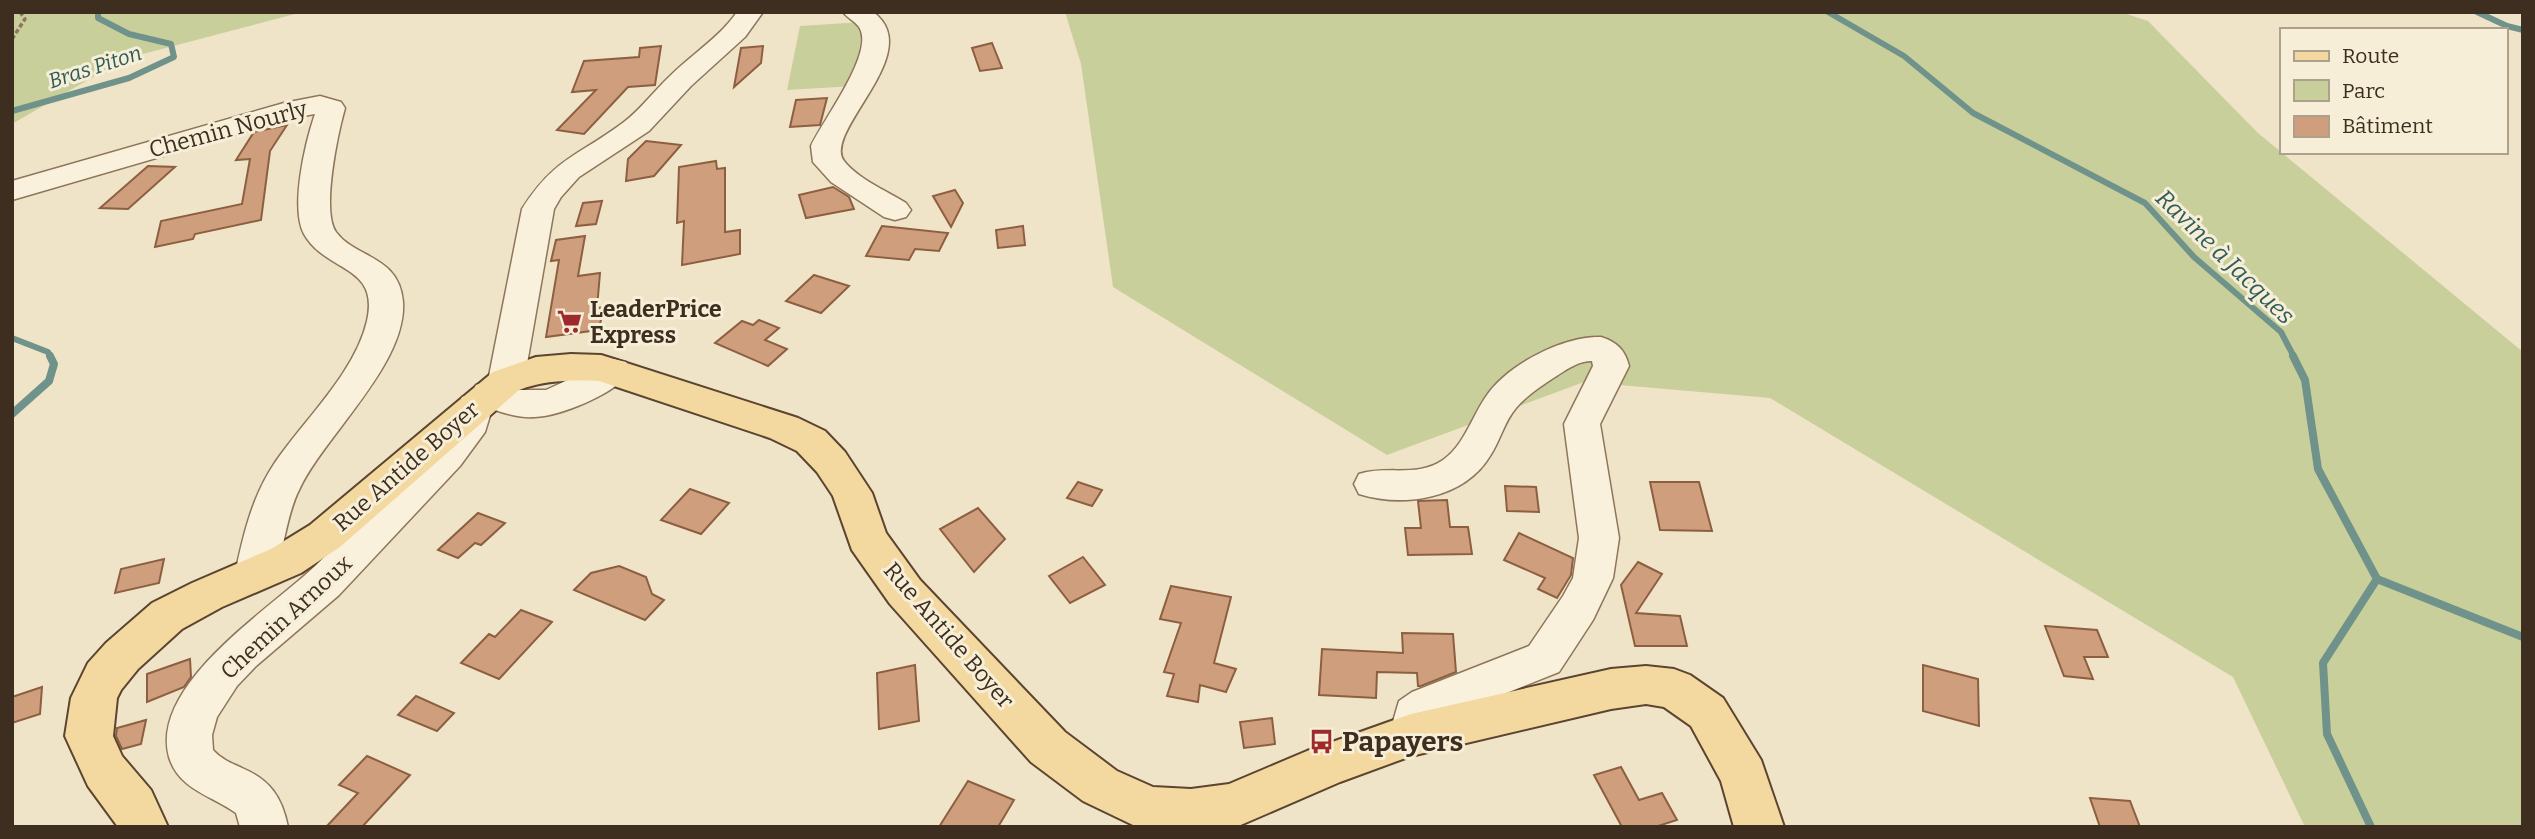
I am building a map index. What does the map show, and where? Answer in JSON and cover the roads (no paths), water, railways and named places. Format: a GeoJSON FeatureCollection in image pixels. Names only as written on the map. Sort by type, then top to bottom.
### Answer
{"type":"FeatureCollection","features":[{"type":"Feature","properties":{"kind":"main road","name":"Rue Antide Boyer"},"geometry":{"type":"LineString","coordinates":[[143,827],[134,806],[105,771],[89,736],[94,698],[104,677],[122,656],[167,616],[286,561],[325,536],[490,394],[536,370],[571,367],[613,371],[784,428],[811,441],[831,462],[852,494],[867,539],[905,592],[1048,747],[1100,786],[1150,809],[1191,811],[1232,806],[1324,766],[1411,735],[1611,689],[1646,685],[1674,690],[1707,712],[1744,775],[1759,827]]}},
{"type":"Feature","properties":{"kind":"street","name":"Chemin Arnoux"},"geometry":{"type":"LineString","coordinates":[[264,827],[259,804],[249,793],[199,770],[190,756],[188,742],[198,711],[221,674],[236,657],[303,603],[447,456],[466,432],[490,394],[538,209],[549,189],[585,156],[643,122],[689,73],[731,37],[750,12]]}},
{"type":"Feature","properties":{"kind":"street"},"geometry":{"type":"LineString","coordinates":[[856,12],[866,16],[873,25],[874,47],[864,79],[826,146],[828,162],[842,176],[895,210]]}},
{"type":"Feature","properties":{"kind":"street","name":"Chemin Nourly"},"geometry":{"type":"LineString","coordinates":[[12,191],[294,109],[320,105],[331,108],[320,143],[314,218],[316,230],[332,249],[361,263],[379,278],[386,302],[382,331],[353,383],[285,479],[267,520],[255,574]]}},
{"type":"Feature","properties":{"kind":"street"},"geometry":{"type":"LineString","coordinates":[[1373,484],[1398,488],[1427,484],[1451,473],[1470,460],[1503,400],[1520,384],[1571,350],[1585,347],[1601,349],[1609,357],[1611,366],[1581,425],[1600,538],[1593,578],[1578,608],[1544,659],[1428,705],[1415,715],[1411,735]]}},
{"type":"Feature","properties":{"kind":"waterway","name":"Bras Piton"},"geometry":{"type":"LineString","coordinates":[[12,111],[129,78],[174,57],[171,44],[129,34],[98,18],[98,12]]}},
{"type":"Feature","properties":{"kind":"waterway","name":"Ravine à Jacques"},"geometry":{"type":"LineString","coordinates":[[1828,12],[1904,56],[1973,113],[2145,203],[2194,257],[2281,332],[2294,357]]}},
{"type":"Feature","properties":{"kind":"waterway"},"geometry":{"type":"LineString","coordinates":[[2477,12],[2507,26],[2523,30]]}},
{"type":"Feature","properties":{"kind":"waterway","name":"Bras Piton"},"geometry":{"type":"LineString","coordinates":[[12,338],[48,352],[51,357]]}},
{"type":"Feature","properties":{"kind":"waterway","name":"Bras Piton"},"geometry":{"type":"LineString","coordinates":[[12,414],[49,381],[54,364],[50,356]]}},
{"type":"Feature","properties":{"kind":"waterway","name":"Ravine à Jacques"},"geometry":{"type":"LineString","coordinates":[[2293,356],[2305,380],[2318,469],[2377,579]]}},
{"type":"Feature","properties":{"kind":"waterway","name":"Ravine à Jacques"},"geometry":{"type":"LineString","coordinates":[[2371,827],[2327,734],[2323,663],[2377,579]]}},
{"type":"Feature","properties":{"kind":"waterway"},"geometry":{"type":"LineString","coordinates":[[2377,579],[2523,637]]}},
{"type":"Feature","properties":{"kind":"place","name":"LeaderPrice Express"},"geometry":{"type":"Point","coordinates":[570,322]}},
{"type":"Feature","properties":{"kind":"place","name":"Papayers"},"geometry":{"type":"Point","coordinates":[1322,741]}}]}
